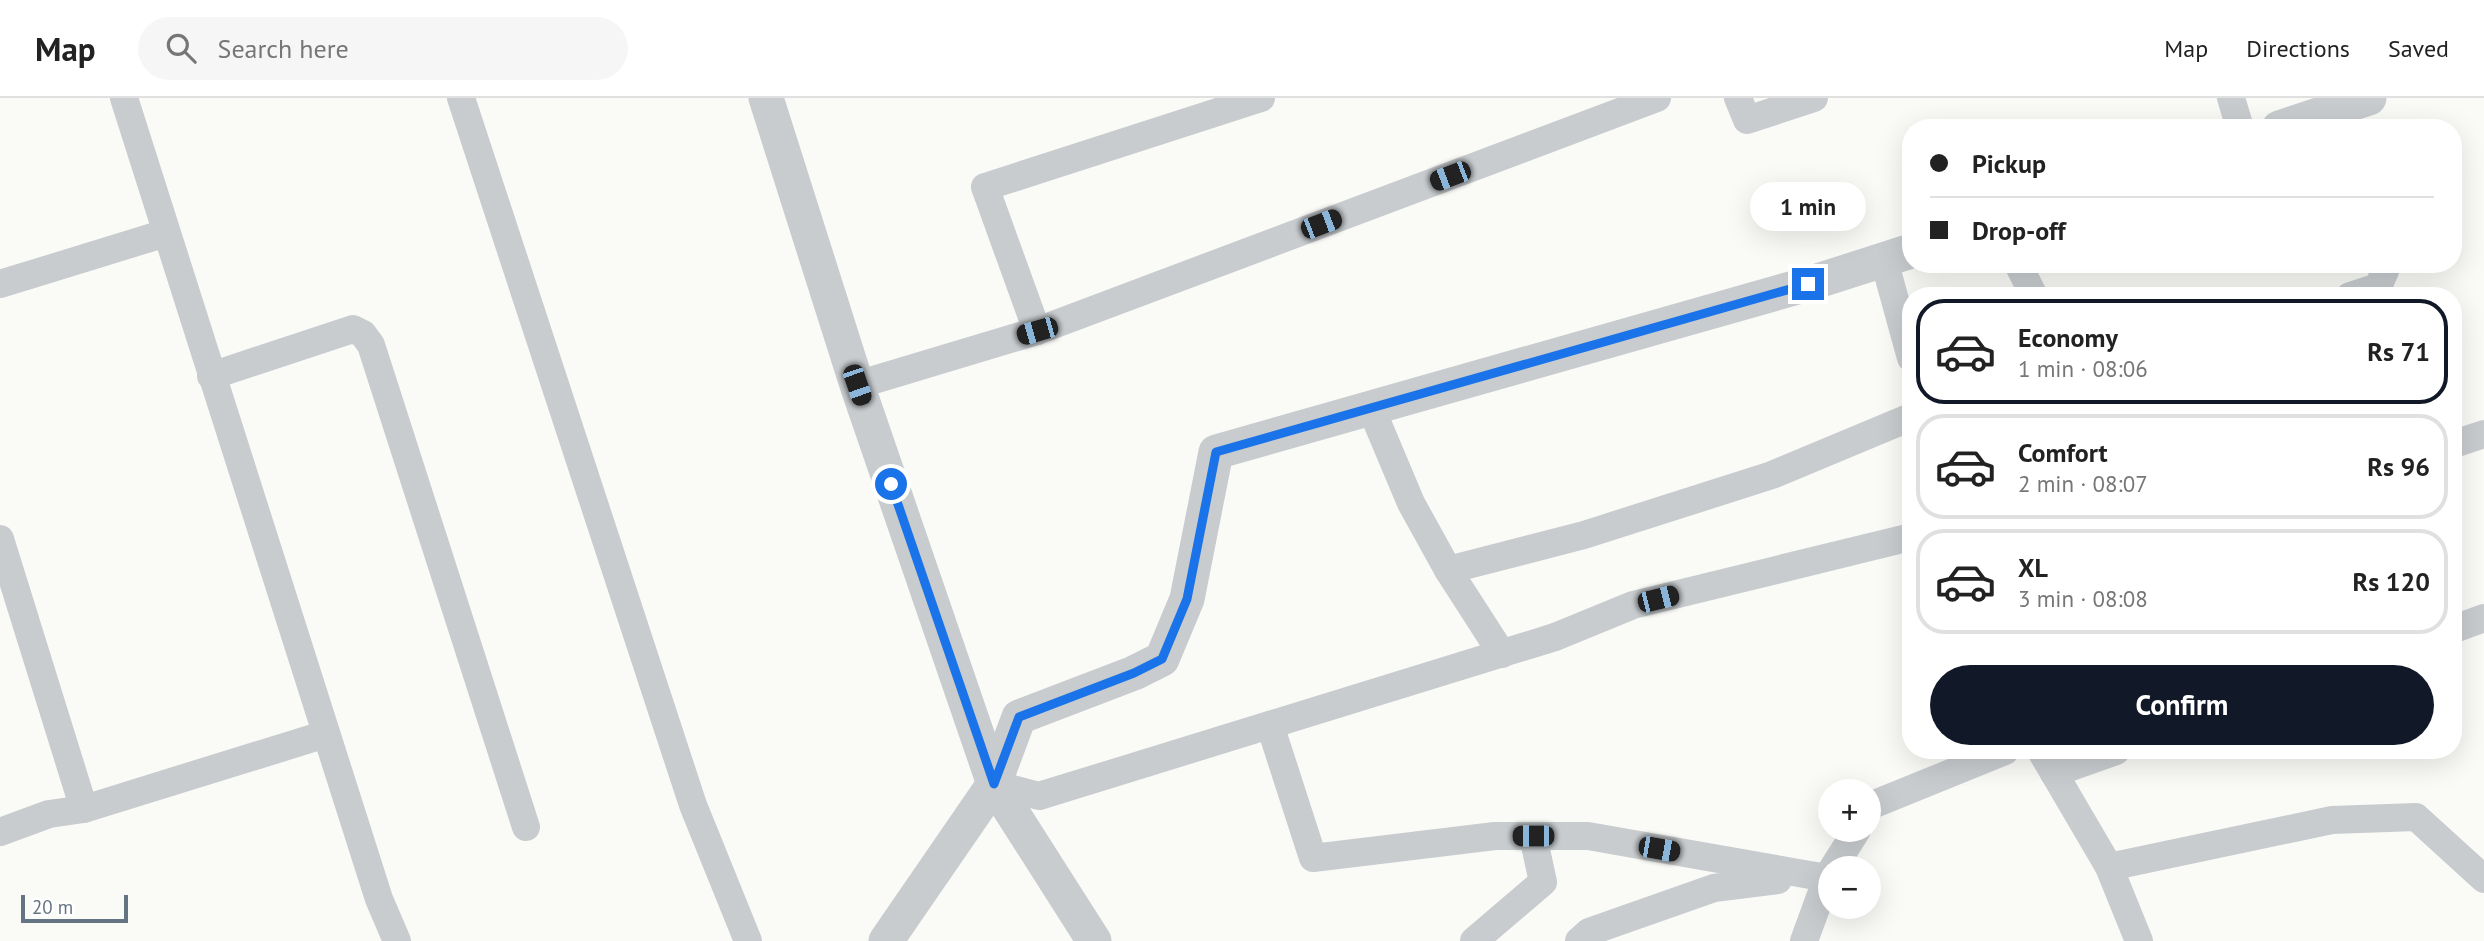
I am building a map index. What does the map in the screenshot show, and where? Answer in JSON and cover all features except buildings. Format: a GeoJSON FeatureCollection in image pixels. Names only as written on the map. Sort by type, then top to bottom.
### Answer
{"type":"FeatureCollection","features":[{"type":"Feature","properties":{"kind":"street"},"geometry":{"type":"LineString","coordinates":[[124,98],[379,899],[397,941]]}},
{"type":"Feature","properties":{"kind":"street"},"geometry":{"type":"LineString","coordinates":[[461,98],[693,805],[748,941]]}},
{"type":"Feature","properties":{"kind":"street"},"geometry":{"type":"LineString","coordinates":[[766,98],[857,385],[994,784],[1094,941]]}},
{"type":"Feature","properties":{"kind":"street"},"geometry":{"type":"LineString","coordinates":[[1037,331],[985,187],[1205,106],[1261,98]]}},
{"type":"Feature","properties":{"kind":"street"},"geometry":{"type":"LineString","coordinates":[[857,385],[1037,331],[1657,98]]}},
{"type":"Feature","properties":{"kind":"street"},"geometry":{"type":"LineString","coordinates":[[1738,98],[1746,120],[1814,98]]}},
{"type":"Feature","properties":{"kind":"street"},"geometry":{"type":"LineString","coordinates":[[2231,98],[2237,119]]}},
{"type":"Feature","properties":{"kind":"street"},"geometry":{"type":"LineString","coordinates":[[2317,119],[2355,110]]}},
{"type":"Feature","properties":{"kind":"street"},"geometry":{"type":"LineString","coordinates":[[0,284],[166,233]]}},
{"type":"Feature","properties":{"kind":"street"},"geometry":{"type":"LineString","coordinates":[[886,941],[994,784],[1019,717],[1134,673],[1162,659],[1187,599],[1216,452],[1898,256],[1902,287]]}},
{"type":"Feature","properties":{"kind":"street"},"geometry":{"type":"LineString","coordinates":[[211,376],[353,329],[363,334],[371,345],[526,827]]}},
{"type":"Feature","properties":{"kind":"street"},"geometry":{"type":"LineString","coordinates":[[1371,408],[1411,503],[1448,570],[1502,654]]}},
{"type":"Feature","properties":{"kind":"street"},"geometry":{"type":"LineString","coordinates":[[1448,570],[1584,535],[1772,475],[1902,421]]}},
{"type":"Feature","properties":{"kind":"street"},"geometry":{"type":"LineString","coordinates":[[2462,441],[2484,434]]}},
{"type":"Feature","properties":{"kind":"street"},"geometry":{"type":"LineString","coordinates":[[0,539],[84,809]]}},
{"type":"Feature","properties":{"kind":"street"},"geometry":{"type":"LineString","coordinates":[[994,784],[1040,796],[1555,637],[1633,605],[1902,539]]}},
{"type":"Feature","properties":{"kind":"street"},"geometry":{"type":"LineString","coordinates":[[2462,626],[2484,618]]}},
{"type":"Feature","properties":{"kind":"street"},"geometry":{"type":"LineString","coordinates":[[1270,725],[1313,858],[1495,836],[1588,836],[1818,871]]}},
{"type":"Feature","properties":{"kind":"street"},"geometry":{"type":"LineString","coordinates":[[0,832],[49,814],[84,809],[326,734]]}},
{"type":"Feature","properties":{"kind":"street"},"geometry":{"type":"LineString","coordinates":[[1881,801],[1985,759]]}},
{"type":"Feature","properties":{"kind":"street"},"geometry":{"type":"LineString","coordinates":[[2066,759],[2047,762],[2109,867],[2139,941]]}},
{"type":"Feature","properties":{"kind":"street"},"geometry":{"type":"LineString","coordinates":[[2109,867],[2332,820],[2416,817],[2484,879]]}},
{"type":"Feature","properties":{"kind":"street"},"geometry":{"type":"LineString","coordinates":[[1474,941],[1543,882],[1533,836]]}},
{"type":"Feature","properties":{"kind":"street"},"geometry":{"type":"LineString","coordinates":[[1579,941],[1589,932],[1714,888],[1818,874]]}},
{"type":"Feature","properties":{"kind":"street"},"geometry":{"type":"LineString","coordinates":[[1804,941],[1818,904]]}},
{"type":"Feature","properties":{"kind":"route"},"geometry":{"type":"LineString","coordinates":[[891,484],[994,784],[1019,717],[1134,673],[1162,659],[1187,599],[1216,452],[1808,284]]}}]}
